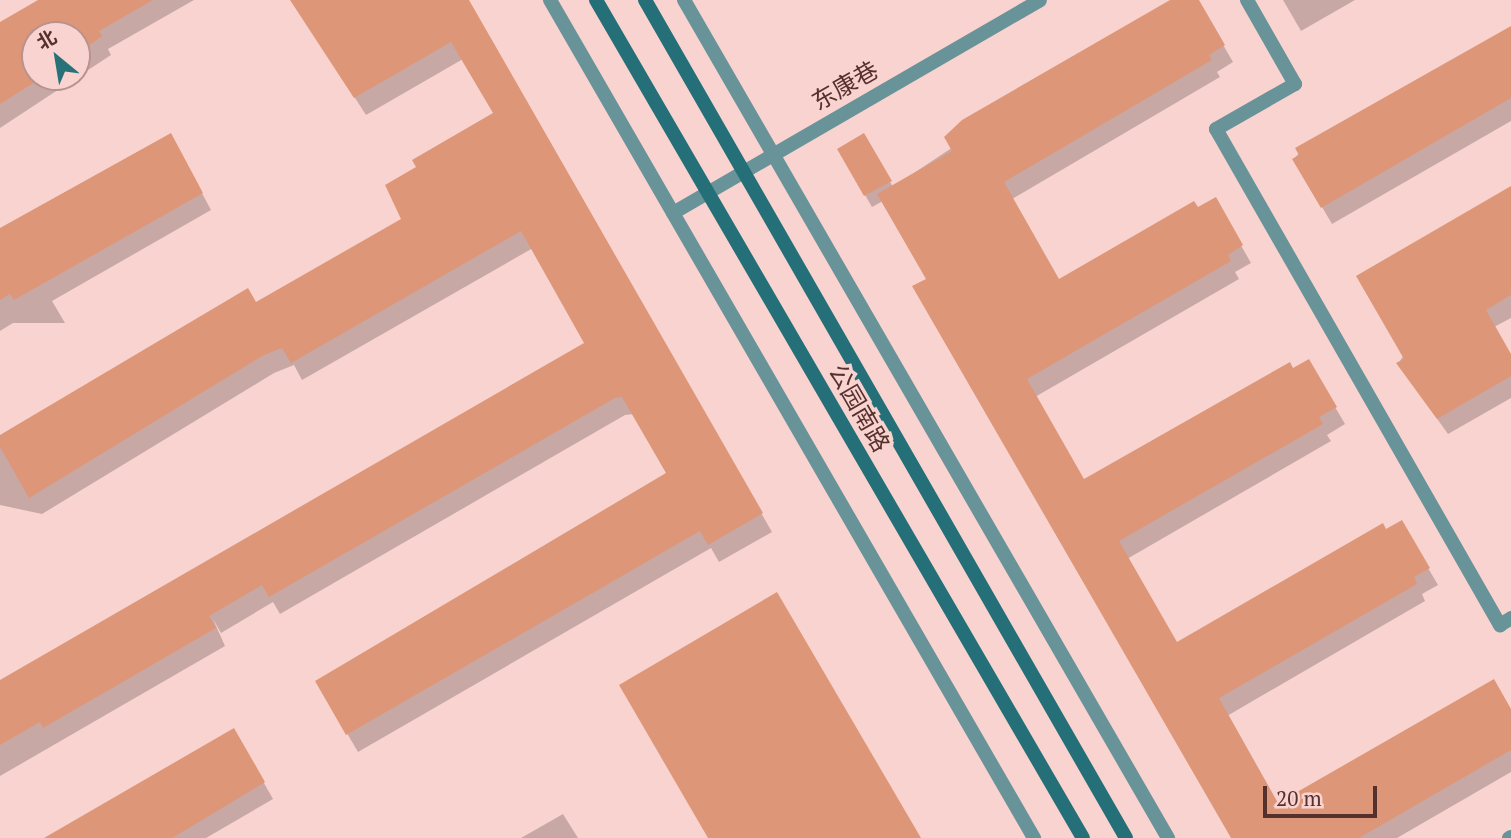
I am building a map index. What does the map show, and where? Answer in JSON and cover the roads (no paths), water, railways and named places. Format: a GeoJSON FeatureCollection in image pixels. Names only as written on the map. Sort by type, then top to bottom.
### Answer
{"type":"FeatureCollection","features":[{"type":"Feature","properties":{"kind":"main road","name":"公园南路"},"geometry":{"type":"LineString","coordinates":[[596,0],[1083,838]]}},
{"type":"Feature","properties":{"kind":"main road","name":"公园南路"},"geometry":{"type":"LineString","coordinates":[[645,0],[1126,838]]}},
{"type":"Feature","properties":{"kind":"street"},"geometry":{"type":"LineString","coordinates":[[550,0],[1034,838]]}},
{"type":"Feature","properties":{"kind":"street"},"geometry":{"type":"LineString","coordinates":[[684,0],[1168,838]]}},
{"type":"Feature","properties":{"kind":"street","name":"东康巷"},"geometry":{"type":"LineString","coordinates":[[673,213],[1040,0]]}},
{"type":"Feature","properties":{"kind":"street"},"geometry":{"type":"LineString","coordinates":[[1247,0],[1295,84],[1216,129],[1500,625],[1511,618]]}}]}
